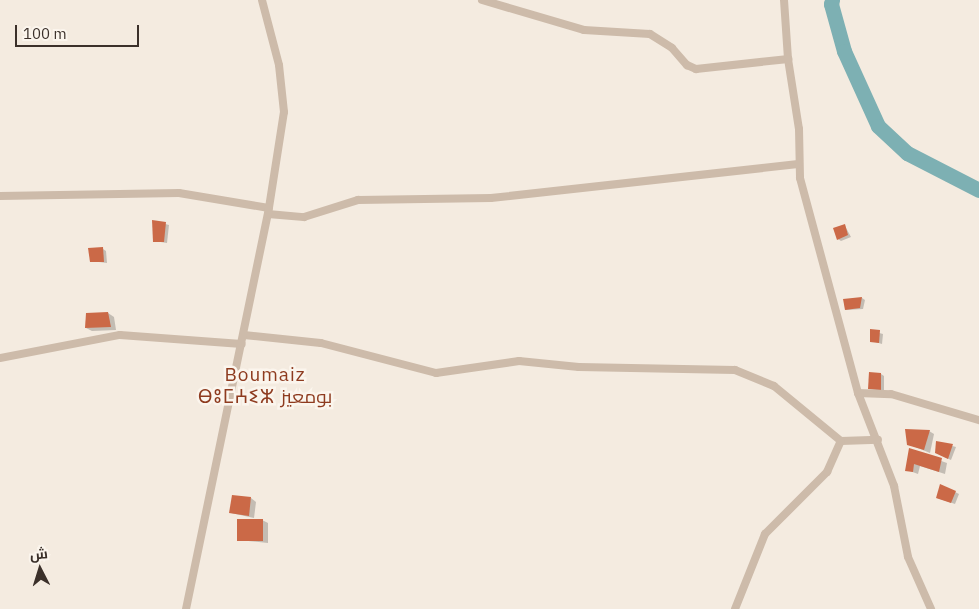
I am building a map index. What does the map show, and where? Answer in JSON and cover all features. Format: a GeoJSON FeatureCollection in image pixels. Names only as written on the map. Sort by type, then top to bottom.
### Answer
{"type":"FeatureCollection","features":[{"type":"Feature","properties":{"kind":"street"},"geometry":{"type":"LineString","coordinates":[[186,609],[269,211],[284,112],[279,65],[262,0]]}},
{"type":"Feature","properties":{"kind":"street"},"geometry":{"type":"LineString","coordinates":[[482,0],[584,30],[650,34],[696,69],[788,59]]}},
{"type":"Feature","properties":{"kind":"street"},"geometry":{"type":"LineString","coordinates":[[784,0],[788,59],[800,129],[798,164],[858,393],[878,440],[894,486],[908,557],[931,609]]}},
{"type":"Feature","properties":{"kind":"street"},"geometry":{"type":"LineString","coordinates":[[0,196],[179,193],[304,217],[358,200],[491,198],[798,164]]}},
{"type":"Feature","properties":{"kind":"street"},"geometry":{"type":"LineString","coordinates":[[244,335],[321,343],[436,373],[519,360],[579,367],[735,370],[774,386],[841,441],[878,440]]}},
{"type":"Feature","properties":{"kind":"street"},"geometry":{"type":"LineString","coordinates":[[0,358],[120,336],[242,344]]}},
{"type":"Feature","properties":{"kind":"street"},"geometry":{"type":"LineString","coordinates":[[858,393],[891,394],[979,420]]}},
{"type":"Feature","properties":{"kind":"street"},"geometry":{"type":"LineString","coordinates":[[735,609],[765,534],[827,472],[841,441]]}},
{"type":"Feature","properties":{"kind":"building"},"geometry":{"type":"Polygon","coordinates":[[[152,220],[166,222],[164,242],[153,242],[152,220]]]}},
{"type":"Feature","properties":{"kind":"building"},"geometry":{"type":"Polygon","coordinates":[[[845,224],[848,235],[837,240],[833,228],[845,224]]]}},
{"type":"Feature","properties":{"kind":"building"},"geometry":{"type":"Polygon","coordinates":[[[103,247],[104,262],[90,262],[88,248],[103,247]]]}},
{"type":"Feature","properties":{"kind":"building"},"geometry":{"type":"Polygon","coordinates":[[[862,297],[860,308],[845,310],[843,299],[862,297]]]}},
{"type":"Feature","properties":{"kind":"building"},"geometry":{"type":"Polygon","coordinates":[[[108,312],[111,327],[85,328],[86,313],[108,312]]]}},
{"type":"Feature","properties":{"kind":"building"},"geometry":{"type":"Polygon","coordinates":[[[870,329],[880,330],[879,343],[870,342],[870,329]]]}},
{"type":"Feature","properties":{"kind":"building"},"geometry":{"type":"Polygon","coordinates":[[[869,372],[881,373],[881,390],[868,389],[869,372]]]}},
{"type":"Feature","properties":{"kind":"building"},"geometry":{"type":"Polygon","coordinates":[[[905,429],[930,430],[924,450],[907,445],[905,429]]]}},
{"type":"Feature","properties":{"kind":"building"},"geometry":{"type":"Polygon","coordinates":[[[936,441],[953,444],[948,459],[935,453],[936,441]]]}},
{"type":"Feature","properties":{"kind":"building"},"geometry":{"type":"Polygon","coordinates":[[[909,448],[942,458],[939,472],[914,464],[913,472],[905,471],[909,448]]]}},
{"type":"Feature","properties":{"kind":"building"},"geometry":{"type":"Polygon","coordinates":[[[940,484],[956,491],[951,503],[936,498],[940,484]]]}},
{"type":"Feature","properties":{"kind":"building"},"geometry":{"type":"Polygon","coordinates":[[[232,495],[251,497],[249,516],[229,513],[232,495]]]}},
{"type":"Feature","properties":{"kind":"building"},"geometry":{"type":"Polygon","coordinates":[[[237,519],[263,519],[263,541],[237,541],[237,519]]]}},
{"type":"Feature","properties":{"kind":"waterway"},"geometry":{"type":"LineString","coordinates":[[832,0],[831,4],[844,51],[878,126],[907,153],[979,190]]}},
{"type":"Feature","properties":{"kind":"district","name":"Boumaiz ⴱⵓⵎⵄⵉⵣ بومعيز"},"geometry":{"type":"Point","coordinates":[265,386]}}]}
